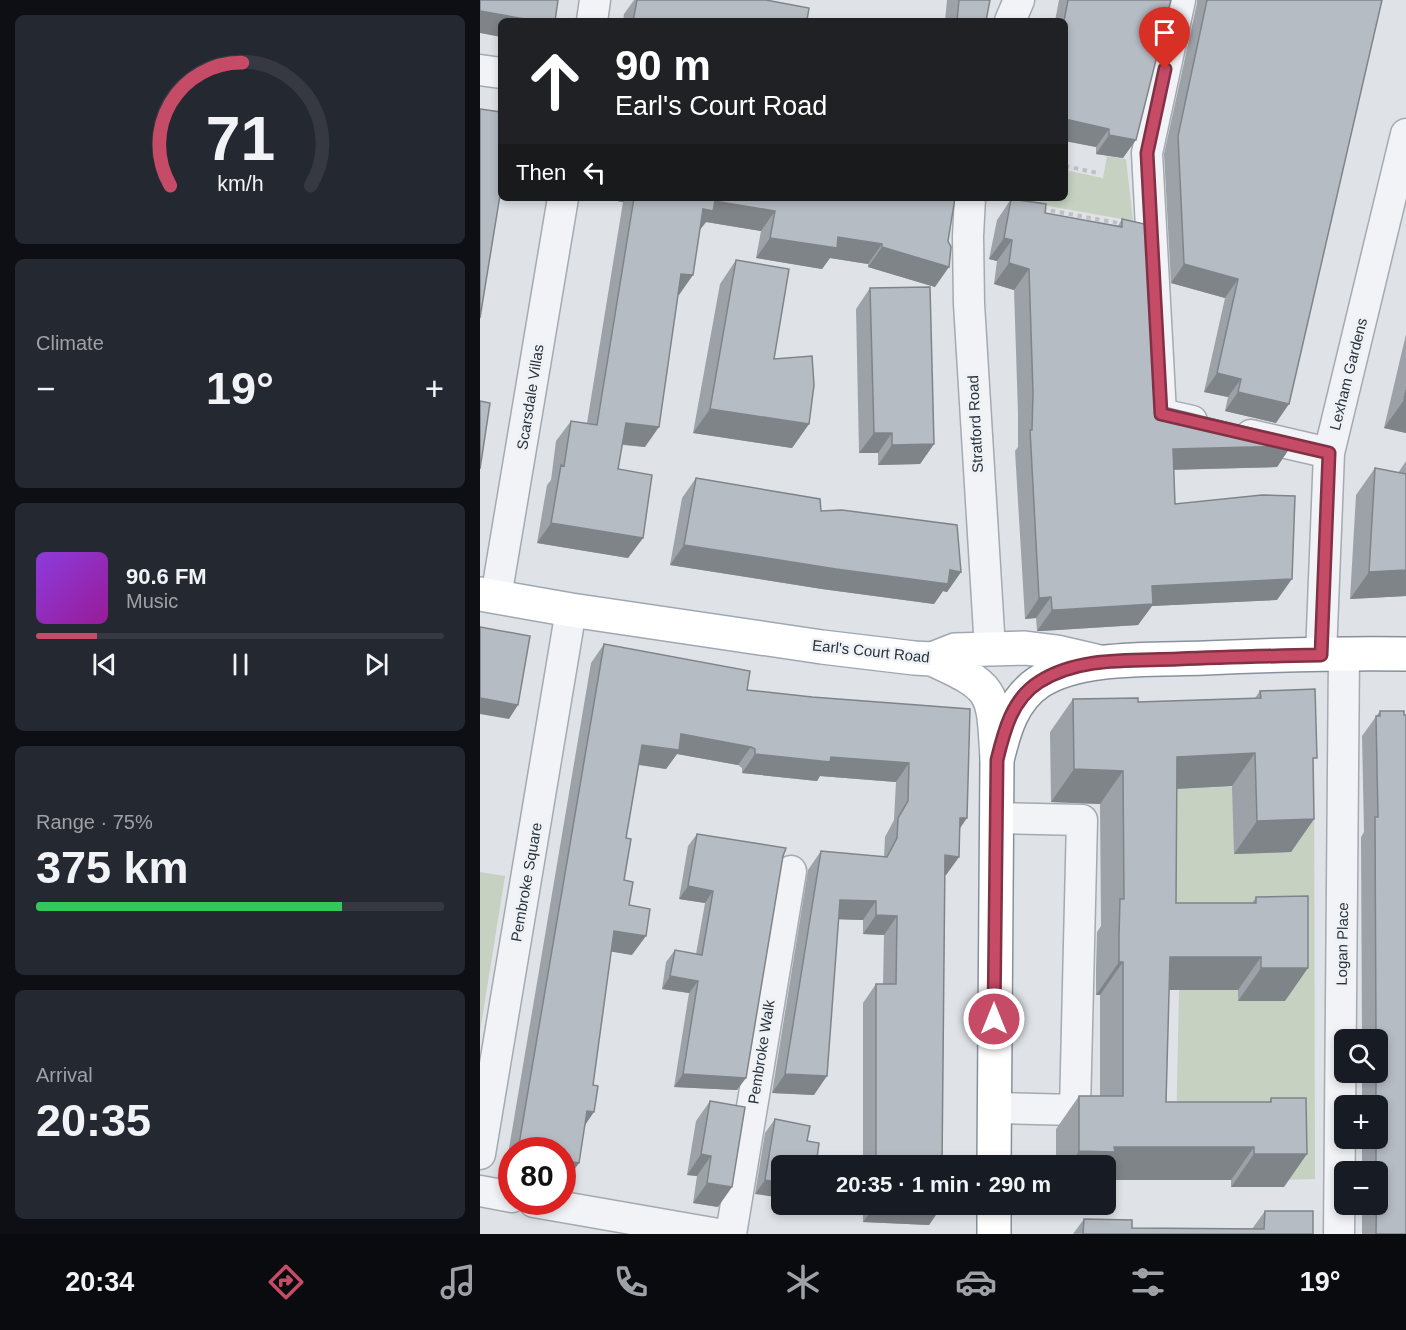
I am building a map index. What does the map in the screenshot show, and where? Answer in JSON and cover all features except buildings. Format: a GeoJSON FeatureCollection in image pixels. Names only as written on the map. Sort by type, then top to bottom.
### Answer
{"type":"FeatureCollection","features":[{"type":"Feature","properties":{"kind":"main road","name":"Earl's Court Road"},"geometry":{"type":"LineString","coordinates":[[488,596],[822,647],[932,659],[955,650],[1025,648],[1057,652],[1100,662],[1406,654]]}},
{"type":"Feature","properties":{"kind":"main road"},"geometry":{"type":"LineString","coordinates":[[932,659],[972,678],[984,688],[990,698],[993,711],[997,760],[994,1155]]}},
{"type":"Feature","properties":{"kind":"main road"},"geometry":{"type":"LineString","coordinates":[[997,760],[1011,714],[1025,694],[1039,682],[1054,674],[1100,662]]}},
{"type":"Feature","properties":{"kind":"main road"},"geometry":{"type":"LineString","coordinates":[[994,1215],[994,1234]]}},
{"type":"Feature","properties":{"kind":"street"},"geometry":{"type":"LineString","coordinates":[[592,18],[595,0]]}},
{"type":"Feature","properties":{"kind":"street"},"geometry":{"type":"LineString","coordinates":[[1011,18],[1019,0]]}},
{"type":"Feature","properties":{"kind":"street"},"geometry":{"type":"LineString","coordinates":[[1180,0],[1147,153],[1161,414],[1329,453]]}},
{"type":"Feature","properties":{"kind":"street"},"geometry":{"type":"LineString","coordinates":[[480,70],[498,73]]}},
{"type":"Feature","properties":{"kind":"street","name":"Lexham Gardens"},"geometry":{"type":"LineString","coordinates":[[1332,655],[1329,453],[1406,134]]}},
{"type":"Feature","properties":{"kind":"street","name":"Scarsdale Villas"},"geometry":{"type":"LineString","coordinates":[[488,596],[562,201]]}},
{"type":"Feature","properties":{"kind":"street","name":"Stratford Road"},"geometry":{"type":"LineString","coordinates":[[970,201],[969,304],[990,649]]}},
{"type":"Feature","properties":{"kind":"street","name":"Pembroke Square"},"geometry":{"type":"LineString","coordinates":[[480,1154],[571,610]]}},
{"type":"Feature","properties":{"kind":"street","name":"Logan Place"},"geometry":{"type":"LineString","coordinates":[[1332,655],[1339,1234]]}},
{"type":"Feature","properties":{"kind":"street"},"geometry":{"type":"LineString","coordinates":[[994,1108],[1075,1110],[1082,820],[996,818]]}},
{"type":"Feature","properties":{"kind":"street","name":"Pembroke Walk"},"geometry":{"type":"LineString","coordinates":[[731,1234],[791,871]]}},
{"type":"Feature","properties":{"kind":"street"},"geometry":{"type":"LineString","coordinates":[[480,1191],[498,1194]]}},
{"type":"Feature","properties":{"kind":"street"},"geometry":{"type":"LineString","coordinates":[[576,1209],[718,1234]]}},
{"type":"Feature","properties":{"kind":"path"},"geometry":{"type":"LineString","coordinates":[[1068,167],[1098,173]]}},
{"type":"Feature","properties":{"kind":"path"},"geometry":{"type":"LineString","coordinates":[[1038,208],[1118,224]]}},
{"type":"Feature","properties":{"kind":"green space"},"geometry":{"type":"Polygon","coordinates":[[[1107,156],[1126,159],[1133,221],[1020,201],[1068,201],[1068,171],[1103,178],[1107,156]]]}},
{"type":"Feature","properties":{"kind":"green space"},"geometry":{"type":"Polygon","coordinates":[[[1314,725],[1315,1179],[1284,1180],[1176,1135],[1179,990],[1238,990],[1238,1001],[1284,1001],[1153,936],[1148,790],[1246,786],[1314,725]]]}},
{"type":"Feature","properties":{"kind":"green space"},"geometry":{"type":"Polygon","coordinates":[[[480,872],[505,876],[480,1032],[480,872]]]}},
{"type":"Feature","properties":{"kind":"route"},"geometry":{"type":"LineString","coordinates":[[994,1019],[997,760],[1011,714],[1025,694],[1039,682],[1054,674],[1100,662],[1321,655],[1325,508],[1329,453],[1161,414],[1147,153],[1165,69]]}}]}
